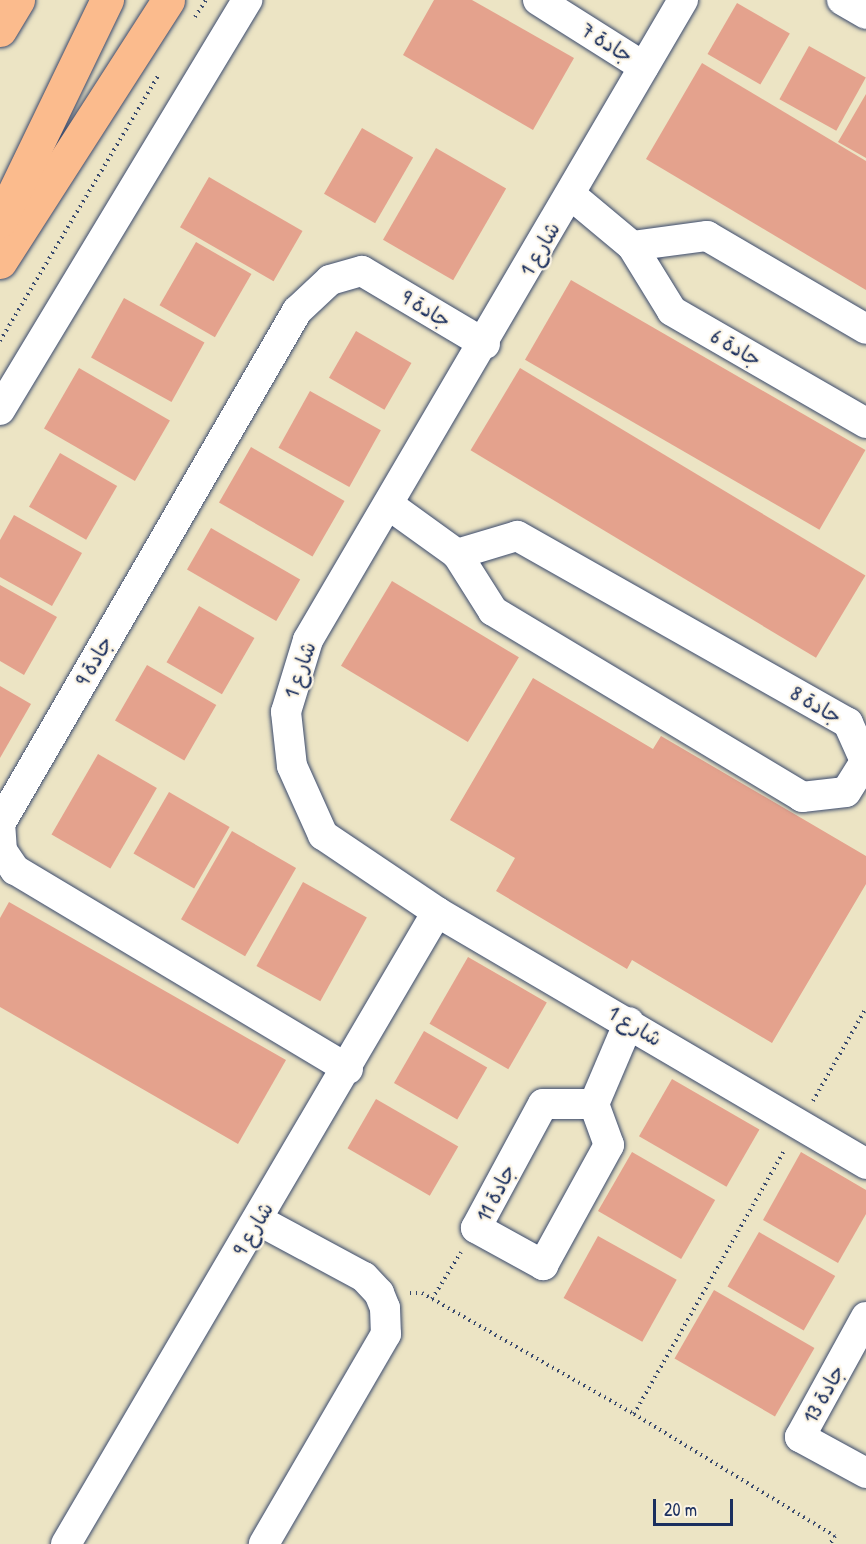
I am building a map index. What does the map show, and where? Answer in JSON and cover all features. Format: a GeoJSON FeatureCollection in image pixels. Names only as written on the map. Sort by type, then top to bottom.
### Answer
{"type":"FeatureCollection","features":[{"type":"Feature","properties":{"kind":"main road"},"geometry":{"type":"LineString","coordinates":[[0,30],[18,0]]}},
{"type":"Feature","properties":{"kind":"main road"},"geometry":{"type":"LineString","coordinates":[[0,221],[107,0]]}},
{"type":"Feature","properties":{"kind":"main road"},"geometry":{"type":"LineString","coordinates":[[0,262],[181,10]]}},
{"type":"Feature","properties":{"kind":"street"},"geometry":{"type":"LineString","coordinates":[[0,410],[247,0]]}},
{"type":"Feature","properties":{"kind":"street","name":"جادة 7"},"geometry":{"type":"LineString","coordinates":[[538,0],[644,67]]}},
{"type":"Feature","properties":{"kind":"street","name":"شارع 1"},"geometry":{"type":"LineString","coordinates":[[683,0],[485,344],[308,640],[286,712],[291,755],[322,835],[437,912],[629,1022],[866,1164]]}},
{"type":"Feature","properties":{"kind":"street"},"geometry":{"type":"LineString","coordinates":[[842,0],[866,14]]}},
{"type":"Feature","properties":{"kind":"street","name":"جادة 6"},"geometry":{"type":"LineString","coordinates":[[571,195],[632,246],[672,311],[866,423]]}},
{"type":"Feature","properties":{"kind":"street"},"geometry":{"type":"LineString","coordinates":[[632,246],[707,236],[866,329]]}},
{"type":"Feature","properties":{"kind":"street","name":"جادة 9"},"geometry":{"type":"LineString","coordinates":[[348,1069],[15,870],[2,851],[0,824],[297,311],[330,280],[362,271],[485,344]]}},
{"type":"Feature","properties":{"kind":"street","name":"جادة 8"},"geometry":{"type":"LineString","coordinates":[[389,504],[457,554],[493,612],[802,797],[846,792],[865,761],[848,723],[517,536],[457,554]]}},
{"type":"Feature","properties":{"kind":"street","name":"شارع 9"},"geometry":{"type":"LineString","coordinates":[[66,1544],[348,1069],[437,912]]}},
{"type":"Feature","properties":{"kind":"street"},"geometry":{"type":"LineString","coordinates":[[594,1104],[629,1022]]}},
{"type":"Feature","properties":{"kind":"street","name":"جادة 11"},"geometry":{"type":"LineString","coordinates":[[543,1104],[594,1104],[609,1144],[543,1265],[476,1228],[543,1104]]}},
{"type":"Feature","properties":{"kind":"street"},"geometry":{"type":"LineString","coordinates":[[258,1220],[364,1277],[379,1293],[385,1308],[387,1334],[264,1544]]}},
{"type":"Feature","properties":{"kind":"street","name":"جادة 13"},"geometry":{"type":"LineString","coordinates":[[866,1317],[800,1437],[866,1473]]}},
{"type":"Feature","properties":{"kind":"path"},"geometry":{"type":"LineString","coordinates":[[181,10],[206,0]]}},
{"type":"Feature","properties":{"kind":"path"},"geometry":{"type":"LineString","coordinates":[[0,341],[162,69]]}},
{"type":"Feature","properties":{"kind":"path"},"geometry":{"type":"LineString","coordinates":[[634,1414],[866,1008]]}},
{"type":"Feature","properties":{"kind":"path"},"geometry":{"type":"LineString","coordinates":[[432,1299],[476,1228]]}},
{"type":"Feature","properties":{"kind":"path"},"geometry":{"type":"LineString","coordinates":[[379,1293],[422,1293],[634,1414],[835,1536],[830,1544]]}},
{"type":"Feature","properties":{"kind":"building"},"geometry":{"type":"Polygon","coordinates":[[[434,0],[472,0],[574,58],[533,130],[403,55],[434,0]]]}},
{"type":"Feature","properties":{"kind":"building"},"geometry":{"type":"Polygon","coordinates":[[[737,3],[790,34],[760,85],[708,54],[737,3]]]}},
{"type":"Feature","properties":{"kind":"building"},"geometry":{"type":"Polygon","coordinates":[[[809,46],[866,78],[836,131],[779,99],[809,46]]]}},
{"type":"Feature","properties":{"kind":"building"},"geometry":{"type":"Polygon","coordinates":[[[702,63],[866,161],[866,290],[646,159],[702,63]]]}},
{"type":"Feature","properties":{"kind":"building"},"geometry":{"type":"Polygon","coordinates":[[[866,94],[866,158],[838,142],[866,94]]]}},
{"type":"Feature","properties":{"kind":"building"},"geometry":{"type":"Polygon","coordinates":[[[362,128],[413,158],[375,223],[324,194],[362,128]]]}},
{"type":"Feature","properties":{"kind":"building"},"geometry":{"type":"Polygon","coordinates":[[[436,148],[506,188],[453,280],[383,240],[436,148]]]}},
{"type":"Feature","properties":{"kind":"building"},"geometry":{"type":"Polygon","coordinates":[[[209,177],[303,231],[274,281],[180,227],[209,177]]]}},
{"type":"Feature","properties":{"kind":"building"},"geometry":{"type":"Polygon","coordinates":[[[196,242],[251,274],[215,337],[160,305],[196,242]]]}},
{"type":"Feature","properties":{"kind":"building"},"geometry":{"type":"Polygon","coordinates":[[[571,280],[865,450],[819,530],[525,360],[571,280]]]}},
{"type":"Feature","properties":{"kind":"building"},"geometry":{"type":"Polygon","coordinates":[[[124,298],[204,343],[171,402],[91,357],[124,298]]]}},
{"type":"Feature","properties":{"kind":"building"},"geometry":{"type":"Polygon","coordinates":[[[356,331],[411,363],[384,410],[329,378],[356,331]]]}},
{"type":"Feature","properties":{"kind":"building"},"geometry":{"type":"Polygon","coordinates":[[[79,368],[170,420],[135,481],[44,429],[79,368]]]}},
{"type":"Feature","properties":{"kind":"building"},"geometry":{"type":"Polygon","coordinates":[[[520,368],[865,576],[816,658],[471,450],[520,368]]]}},
{"type":"Feature","properties":{"kind":"building"},"geometry":{"type":"Polygon","coordinates":[[[310,391],[381,430],[349,487],[278,448],[310,391]]]}},
{"type":"Feature","properties":{"kind":"building"},"geometry":{"type":"Polygon","coordinates":[[[251,447],[345,501],[313,556],[219,502],[251,447]]]}},
{"type":"Feature","properties":{"kind":"building"},"geometry":{"type":"Polygon","coordinates":[[[60,453],[117,486],[86,540],[29,507],[60,453]]]}},
{"type":"Feature","properties":{"kind":"building"},"geometry":{"type":"Polygon","coordinates":[[[14,515],[82,553],[52,606],[0,577],[0,540],[14,515]]]}},
{"type":"Feature","properties":{"kind":"building"},"geometry":{"type":"Polygon","coordinates":[[[211,528],[300,580],[276,621],[187,570],[211,528]]]}},
{"type":"Feature","properties":{"kind":"building"},"geometry":{"type":"Polygon","coordinates":[[[392,581],[519,657],[468,742],[341,666],[392,581]]]}},
{"type":"Feature","properties":{"kind":"building"},"geometry":{"type":"Polygon","coordinates":[[[0,585],[57,617],[24,675],[0,661],[0,585]]]}},
{"type":"Feature","properties":{"kind":"building"},"geometry":{"type":"Polygon","coordinates":[[[199,606],[254,638],[222,694],[166,662],[199,606]]]}},
{"type":"Feature","properties":{"kind":"building"},"geometry":{"type":"Polygon","coordinates":[[[147,665],[216,705],[184,760],[115,720],[147,665]]]}},
{"type":"Feature","properties":{"kind":"building"},"geometry":{"type":"Polygon","coordinates":[[[533,678],[653,749],[661,736],[866,856],[866,884],[772,1043],[632,960],[627,969],[496,891],[515,858],[450,820],[533,678]]]}},
{"type":"Feature","properties":{"kind":"building"},"geometry":{"type":"Polygon","coordinates":[[[0,686],[31,704],[0,758],[0,686]]]}},
{"type":"Feature","properties":{"kind":"building"},"geometry":{"type":"Polygon","coordinates":[[[98,754],[157,788],[110,869],[52,835],[98,754]]]}},
{"type":"Feature","properties":{"kind":"building"},"geometry":{"type":"Polygon","coordinates":[[[169,792],[230,827],[194,888],[134,853],[169,792]]]}},
{"type":"Feature","properties":{"kind":"building"},"geometry":{"type":"Polygon","coordinates":[[[232,831],[296,868],[245,956],[181,919],[232,831]]]}},
{"type":"Feature","properties":{"kind":"building"},"geometry":{"type":"Polygon","coordinates":[[[303,882],[367,917],[320,1001],[256,966],[303,882]]]}},
{"type":"Feature","properties":{"kind":"building"},"geometry":{"type":"Polygon","coordinates":[[[9,902],[286,1060],[238,1144],[0,1007],[0,918],[9,902]]]}},
{"type":"Feature","properties":{"kind":"building"},"geometry":{"type":"Polygon","coordinates":[[[468,957],[547,1002],[508,1069],[430,1024],[468,957]]]}},
{"type":"Feature","properties":{"kind":"building"},"geometry":{"type":"Polygon","coordinates":[[[424,1031],[487,1068],[457,1119],[394,1083],[424,1031]]]}},
{"type":"Feature","properties":{"kind":"building"},"geometry":{"type":"Polygon","coordinates":[[[672,1079],[759,1130],[726,1187],[639,1136],[672,1079]]]}},
{"type":"Feature","properties":{"kind":"building"},"geometry":{"type":"Polygon","coordinates":[[[376,1099],[458,1146],[430,1196],[348,1148],[376,1099]]]}},
{"type":"Feature","properties":{"kind":"building"},"geometry":{"type":"Polygon","coordinates":[[[632,1152],[715,1200],[681,1259],[598,1211],[632,1152]]]}},
{"type":"Feature","properties":{"kind":"building"},"geometry":{"type":"Polygon","coordinates":[[[801,1152],[866,1190],[866,1214],[838,1263],[763,1220],[801,1152]]]}},
{"type":"Feature","properties":{"kind":"building"},"geometry":{"type":"Polygon","coordinates":[[[759,1232],[835,1276],[804,1331],[728,1287],[759,1232]]]}},
{"type":"Feature","properties":{"kind":"building"},"geometry":{"type":"Polygon","coordinates":[[[598,1236],[677,1280],[642,1342],[564,1298],[598,1236]]]}},
{"type":"Feature","properties":{"kind":"building"},"geometry":{"type":"Polygon","coordinates":[[[714,1290],[814,1348],[775,1416],[674,1358],[714,1290]]]}}]}
